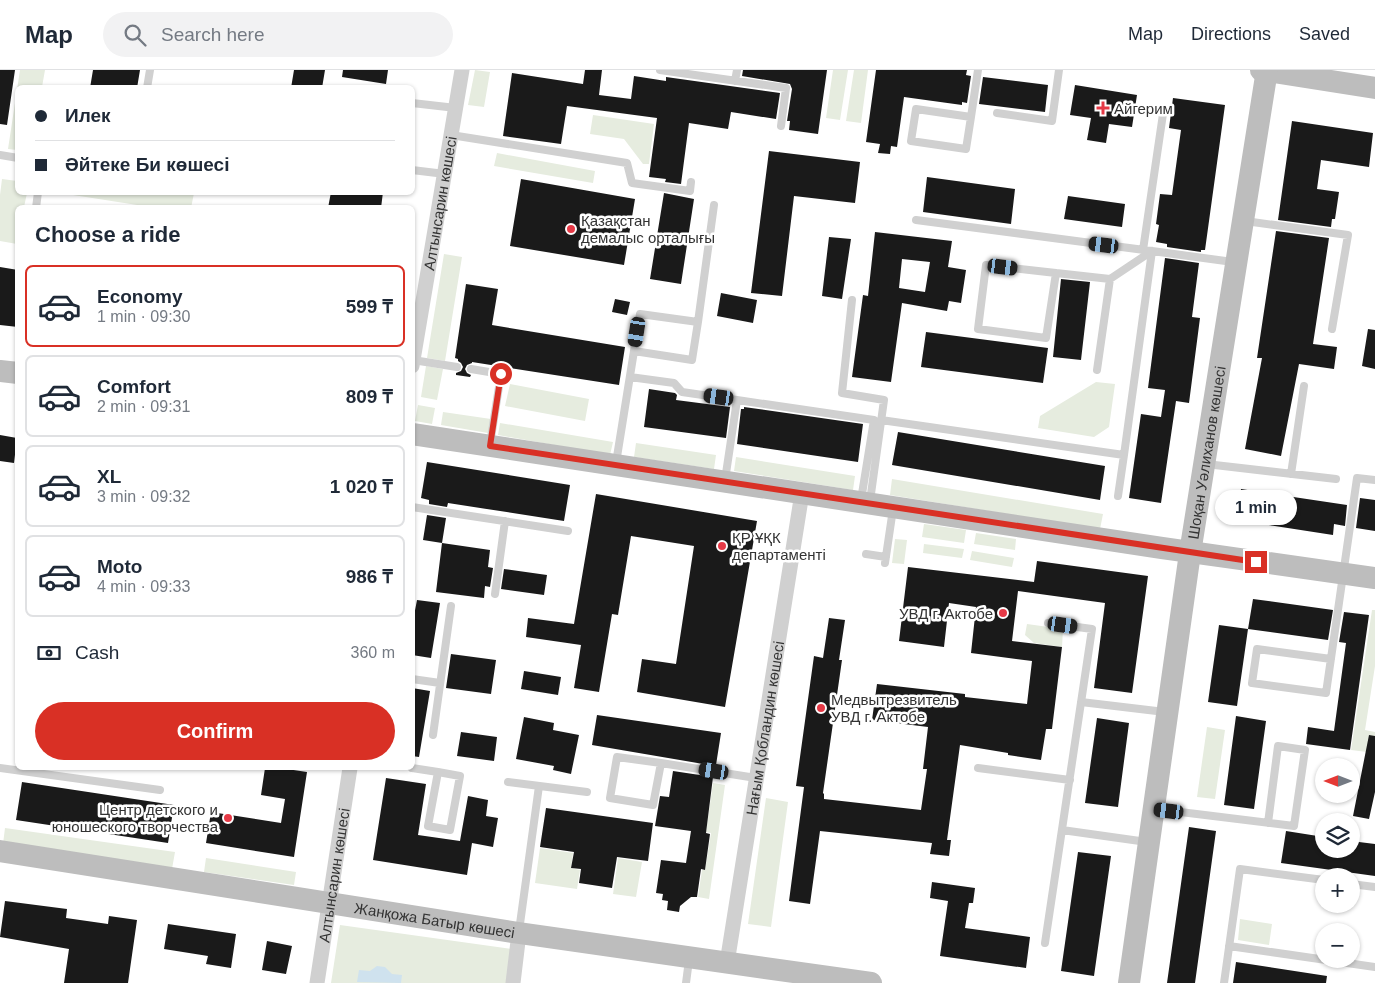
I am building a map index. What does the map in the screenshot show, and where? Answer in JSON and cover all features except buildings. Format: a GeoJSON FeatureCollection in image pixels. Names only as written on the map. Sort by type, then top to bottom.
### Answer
{"type":"FeatureCollection","features":[{"type":"Feature","properties":{"kind":"street","name":"Алтынсарин көшесі"},"geometry":{"type":"LineString","coordinates":[[415,351],[462,70]]}},
{"type":"Feature","properties":{"kind":"street"},"geometry":{"type":"LineString","coordinates":[[1265,70],[1375,88]]}},
{"type":"Feature","properties":{"kind":"street","name":"Шоқан Уәлиханов көшесі"},"geometry":{"type":"LineString","coordinates":[[1129,983],[1190,553],[1265,70]]}},
{"type":"Feature","properties":{"kind":"street"},"geometry":{"type":"LineString","coordinates":[[0,370],[15,372]]}},
{"type":"Feature","properties":{"kind":"street"},"geometry":{"type":"LineString","coordinates":[[415,434],[1190,553],[1375,578]]}},
{"type":"Feature","properties":{"kind":"street","name":"Нағым Қобландин көшесі"},"geometry":{"type":"LineString","coordinates":[[728,963],[802,493]]}},
{"type":"Feature","properties":{"kind":"street","name":"Алтынсарин көшесі"},"geometry":{"type":"LineString","coordinates":[[317,983],[350,770]]}},
{"type":"Feature","properties":{"kind":"street","name":"Жанқожа Батыр көшесі"},"geometry":{"type":"LineString","coordinates":[[0,851],[519,933],[728,963],[763,972],[870,983]]}},
{"type":"Feature","properties":{"kind":"street"},"geometry":{"type":"LineString","coordinates":[[513,983],[519,933]]}},
{"type":"Feature","properties":{"kind":"lane"},"geometry":{"type":"LineString","coordinates":[[148,85],[150,70]]}},
{"type":"Feature","properties":{"kind":"lane"},"geometry":{"type":"LineString","coordinates":[[660,70],[786,88],[781,126]]}},
{"type":"Feature","properties":{"kind":"lane"},"geometry":{"type":"LineString","coordinates":[[735,81],[737,70]]}},
{"type":"Feature","properties":{"kind":"lane"},"geometry":{"type":"LineString","coordinates":[[971,117],[916,109],[911,141],[966,149],[971,117],[978,70]]}},
{"type":"Feature","properties":{"kind":"lane"},"geometry":{"type":"LineString","coordinates":[[997,113],[1052,121],[1059,70]]}},
{"type":"Feature","properties":{"kind":"lane"},"geometry":{"type":"LineString","coordinates":[[415,103],[456,108]]}},
{"type":"Feature","properties":{"kind":"lane"},"geometry":{"type":"LineString","coordinates":[[1143,250],[1163,114]]}},
{"type":"Feature","properties":{"kind":"lane"},"geometry":{"type":"LineString","coordinates":[[451,134],[627,163],[632,183],[690,191],[691,182]]}},
{"type":"Feature","properties":{"kind":"lane"},"geometry":{"type":"LineString","coordinates":[[0,155],[15,158]]}},
{"type":"Feature","properties":{"kind":"lane"},"geometry":{"type":"LineString","coordinates":[[415,170],[445,174]]}},
{"type":"Feature","properties":{"kind":"lane"},"geometry":{"type":"LineString","coordinates":[[634,351],[692,360],[714,205]]}},
{"type":"Feature","properties":{"kind":"lane"},"geometry":{"type":"LineString","coordinates":[[916,220],[1236,263]]}},
{"type":"Feature","properties":{"kind":"lane"},"geometry":{"type":"LineString","coordinates":[[1243,221],[1348,235],[1332,329]]}},
{"type":"Feature","properties":{"kind":"lane"},"geometry":{"type":"LineString","coordinates":[[1056,273],[1046,338],[978,329],[986,265],[1110,279],[1152,251]]}},
{"type":"Feature","properties":{"kind":"lane"},"geometry":{"type":"LineString","coordinates":[[1118,496],[1152,251]]}},
{"type":"Feature","properties":{"kind":"lane"},"geometry":{"type":"LineString","coordinates":[[1097,370],[1110,279]]}},
{"type":"Feature","properties":{"kind":"lane"},"geometry":{"type":"LineString","coordinates":[[852,300],[842,393],[884,400],[865,503]]}},
{"type":"Feature","properties":{"kind":"lane"},"geometry":{"type":"LineString","coordinates":[[616,465],[640,314],[698,322]]}},
{"type":"Feature","properties":{"kind":"lane"},"geometry":{"type":"LineString","coordinates":[[415,363],[457,367]]}},
{"type":"Feature","properties":{"kind":"lane"},"geometry":{"type":"LineString","coordinates":[[471,370],[501,374],[490,446]]}},
{"type":"Feature","properties":{"kind":"lane"},"geometry":{"type":"LineString","coordinates":[[630,377],[674,382],[682,392],[874,420],[865,503]]}},
{"type":"Feature","properties":{"kind":"lane"},"geometry":{"type":"LineString","coordinates":[[1291,474],[1304,386]]}},
{"type":"Feature","properties":{"kind":"lane"},"geometry":{"type":"LineString","coordinates":[[724,481],[737,400]]}},
{"type":"Feature","properties":{"kind":"lane"},"geometry":{"type":"LineString","coordinates":[[881,420],[1124,455]]}},
{"type":"Feature","properties":{"kind":"lane"},"geometry":{"type":"LineString","coordinates":[[1204,464],[1336,479]]}},
{"type":"Feature","properties":{"kind":"lane"},"geometry":{"type":"LineString","coordinates":[[1331,659],[1257,649],[1252,683],[1326,693],[1344,574],[1357,478],[1375,480]]}},
{"type":"Feature","properties":{"kind":"lane"},"geometry":{"type":"LineString","coordinates":[[415,506],[568,531]]}},
{"type":"Feature","properties":{"kind":"lane"},"geometry":{"type":"LineString","coordinates":[[866,554],[885,560],[893,507]]}},
{"type":"Feature","properties":{"kind":"lane"},"geometry":{"type":"LineString","coordinates":[[495,594],[505,521]]}},
{"type":"Feature","properties":{"kind":"lane"},"geometry":{"type":"LineString","coordinates":[[433,736],[451,606]]}},
{"type":"Feature","properties":{"kind":"lane"},"geometry":{"type":"LineString","coordinates":[[1045,943],[1092,629],[1048,623]]}},
{"type":"Feature","properties":{"kind":"lane"},"geometry":{"type":"LineString","coordinates":[[415,679],[440,683]]}},
{"type":"Feature","properties":{"kind":"lane"},"geometry":{"type":"LineString","coordinates":[[1081,702],[1167,712]]}},
{"type":"Feature","properties":{"kind":"lane"},"geometry":{"type":"LineString","coordinates":[[1154,809],[1268,823],[1294,826],[1305,750],[1278,746],[1268,823]]}},
{"type":"Feature","properties":{"kind":"lane"},"geometry":{"type":"LineString","coordinates":[[661,763],[653,805],[610,798],[617,757],[661,763],[756,778]]}},
{"type":"Feature","properties":{"kind":"lane"},"geometry":{"type":"LineString","coordinates":[[0,768],[160,790]]}},
{"type":"Feature","properties":{"kind":"lane"},"geometry":{"type":"LineString","coordinates":[[415,768],[438,772],[460,776],[450,830],[428,826],[438,772]]}},
{"type":"Feature","properties":{"kind":"lane"},"geometry":{"type":"LineString","coordinates":[[978,768],[1070,780]]}},
{"type":"Feature","properties":{"kind":"lane"},"geometry":{"type":"LineString","coordinates":[[508,782],[587,792]]}},
{"type":"Feature","properties":{"kind":"lane"},"geometry":{"type":"LineString","coordinates":[[519,933],[539,786]]}},
{"type":"Feature","properties":{"kind":"lane"},"geometry":{"type":"LineString","coordinates":[[1062,830],[1149,842]]}},
{"type":"Feature","properties":{"kind":"lane"},"geometry":{"type":"LineString","coordinates":[[1224,983],[1240,868],[1315,879]]}},
{"type":"Feature","properties":{"kind":"lane"},"geometry":{"type":"LineString","coordinates":[[1360,886],[1375,888]]}},
{"type":"Feature","properties":{"kind":"lane"},"geometry":{"type":"LineString","coordinates":[[1229,946],[1375,966]]}},
{"type":"Feature","properties":{"kind":"lane"},"geometry":{"type":"LineString","coordinates":[[686,983],[690,958]]}},
{"type":"Feature","properties":{"kind":"shaded area"},"geometry":{"type":"Polygon","coordinates":[[[20,70],[45,70],[42,85],[18,85],[20,70]]]}},
{"type":"Feature","properties":{"kind":"shaded area"},"geometry":{"type":"Polygon","coordinates":[[[475,70],[490,72],[484,107],[468,105],[475,70]]]}},
{"type":"Feature","properties":{"kind":"shaded area"},"geometry":{"type":"Polygon","coordinates":[[[833,70],[848,70],[840,120],[826,118],[833,70]]]}},
{"type":"Feature","properties":{"kind":"shaded area"},"geometry":{"type":"Polygon","coordinates":[[[854,70],[868,70],[861,123],[846,121],[854,70]]]}},
{"type":"Feature","properties":{"kind":"shaded area"},"geometry":{"type":"Polygon","coordinates":[[[15,103],[15,150],[8,149],[15,103]]]}},
{"type":"Feature","properties":{"kind":"shaded area"},"geometry":{"type":"Polygon","coordinates":[[[593,115],[654,124],[649,164],[643,164],[624,139],[590,134],[593,115]]]}},
{"type":"Feature","properties":{"kind":"shaded area"},"geometry":{"type":"Polygon","coordinates":[[[497,153],[595,171],[593,183],[494,166],[497,153]]]}},
{"type":"Feature","properties":{"kind":"shaded area"},"geometry":{"type":"Polygon","coordinates":[[[2,179],[15,181],[15,195],[27,195],[24,205],[15,205],[15,244],[0,241],[2,179]]]}},
{"type":"Feature","properties":{"kind":"shaded area"},"geometry":{"type":"Polygon","coordinates":[[[73,195],[194,195],[192,205],[137,205],[73,195]]]}},
{"type":"Feature","properties":{"kind":"shaded area"},"geometry":{"type":"Polygon","coordinates":[[[444,254],[462,257],[445,361],[427,358],[444,254]]]}},
{"type":"Feature","properties":{"kind":"shaded area"},"geometry":{"type":"Polygon","coordinates":[[[426,366],[443,369],[437,400],[421,397],[426,366]]]}},
{"type":"Feature","properties":{"kind":"shaded area"},"geometry":{"type":"Polygon","coordinates":[[[1096,382],[1115,384],[1109,427],[1094,437],[1038,428],[1040,416],[1096,382]]]}},
{"type":"Feature","properties":{"kind":"shaded area"},"geometry":{"type":"Polygon","coordinates":[[[510,384],[589,399],[585,421],[505,406],[510,384]]]}},
{"type":"Feature","properties":{"kind":"shaded area"},"geometry":{"type":"Polygon","coordinates":[[[418,405],[435,408],[432,424],[415,421],[418,405]]]}},
{"type":"Feature","properties":{"kind":"shaded area"},"geometry":{"type":"Polygon","coordinates":[[[443,412],[491,419],[488,433],[441,425],[443,412]]]}},
{"type":"Feature","properties":{"kind":"shaded area"},"geometry":{"type":"Polygon","coordinates":[[[500,423],[613,442],[610,455],[498,435],[500,423]]]}},
{"type":"Feature","properties":{"kind":"shaded area"},"geometry":{"type":"Polygon","coordinates":[[[636,443],[716,455],[714,469],[634,457],[636,443]]]}},
{"type":"Feature","properties":{"kind":"shaded area"},"geometry":{"type":"Polygon","coordinates":[[[736,457],[855,476],[853,490],[734,471],[736,457]]]}},
{"type":"Feature","properties":{"kind":"shaded area"},"geometry":{"type":"Polygon","coordinates":[[[892,479],[1103,514],[1100,529],[890,495],[892,479]]]}},
{"type":"Feature","properties":{"kind":"shaded area"},"geometry":{"type":"Polygon","coordinates":[[[924,524],[966,530],[964,543],[922,537],[924,524]]]}},
{"type":"Feature","properties":{"kind":"shaded area"},"geometry":{"type":"Polygon","coordinates":[[[976,533],[1016,539],[1015,550],[974,544],[976,533]]]}},
{"type":"Feature","properties":{"kind":"shaded area"},"geometry":{"type":"Polygon","coordinates":[[[895,539],[907,540],[904,564],[892,563],[895,539]]]}},
{"type":"Feature","properties":{"kind":"shaded area"},"geometry":{"type":"Polygon","coordinates":[[[924,544],[964,549],[962,558],[923,553],[924,544]]]}},
{"type":"Feature","properties":{"kind":"shaded area"},"geometry":{"type":"Polygon","coordinates":[[[972,551],[1014,558],[1012,567],[970,560],[972,551]]]}},
{"type":"Feature","properties":{"kind":"shaded area"},"geometry":{"type":"Polygon","coordinates":[[[1372,610],[1375,610],[1375,666],[1365,730],[1375,732],[1375,753],[1351,750],[1372,610]]]}},
{"type":"Feature","properties":{"kind":"shaded area"},"geometry":{"type":"Polygon","coordinates":[[[1027,624],[1063,629],[1062,647],[1034,643],[1025,635],[1027,624]]]}},
{"type":"Feature","properties":{"kind":"shaded area"},"geometry":{"type":"Polygon","coordinates":[[[1207,727],[1225,730],[1215,799],[1197,797],[1207,727]]]}},
{"type":"Feature","properties":{"kind":"shaded area"},"geometry":{"type":"Polygon","coordinates":[[[713,783],[725,785],[709,899],[698,897],[711,833],[706,832],[713,783]]]}},
{"type":"Feature","properties":{"kind":"shaded area"},"geometry":{"type":"Polygon","coordinates":[[[766,798],[788,802],[771,927],[748,924],[766,798]]]}},
{"type":"Feature","properties":{"kind":"shaded area"},"geometry":{"type":"Polygon","coordinates":[[[5,828],[175,852],[172,869],[3,844],[5,828]]]}},
{"type":"Feature","properties":{"kind":"shaded area"},"geometry":{"type":"Polygon","coordinates":[[[540,848],[573,853],[571,868],[580,870],[577,889],[535,883],[540,848]]]}},
{"type":"Feature","properties":{"kind":"shaded area"},"geometry":{"type":"Polygon","coordinates":[[[206,858],[296,872],[294,885],[204,872],[206,858]]]}},
{"type":"Feature","properties":{"kind":"shaded area"},"geometry":{"type":"Polygon","coordinates":[[[618,858],[642,862],[636,897],[613,894],[618,858]]]}},
{"type":"Feature","properties":{"kind":"shaded area"},"geometry":{"type":"Polygon","coordinates":[[[1240,919],[1272,924],[1269,945],[1238,940],[1240,919]]]}},
{"type":"Feature","properties":{"kind":"shaded area"},"geometry":{"type":"Polygon","coordinates":[[[340,925],[511,949],[507,983],[331,983],[340,925]]]}},
{"type":"Feature","properties":{"kind":"water"},"geometry":{"type":"Polygon","coordinates":[[[377,966],[385,967],[392,974],[402,975],[401,983],[357,982],[359,970],[370,971],[377,966]]]}},
{"type":"Feature","properties":{"kind":"place","name":"Айгерим"},"geometry":{"type":"Point","coordinates":[1103,108]}},
{"type":"Feature","properties":{"kind":"place","name":"Қазақстан демалыс орталығы"},"geometry":{"type":"Point","coordinates":[571,229]}},
{"type":"Feature","properties":{"kind":"place","name":"ҚР ҰҚК департаменті"},"geometry":{"type":"Point","coordinates":[722,546]}},
{"type":"Feature","properties":{"kind":"place","name":"УВД г. Актобе"},"geometry":{"type":"Point","coordinates":[1003,613]}},
{"type":"Feature","properties":{"kind":"place","name":"Медвытрезвитель УВД г. Актобе"},"geometry":{"type":"Point","coordinates":[821,708]}},
{"type":"Feature","properties":{"kind":"place","name":"Центр детского и юношеского творчества"},"geometry":{"type":"Point","coordinates":[228,818]}},
{"type":"Feature","properties":{"kind":"route"},"geometry":{"type":"LineString","coordinates":[[501,374],[490,446],[1256,562]]}}]}
